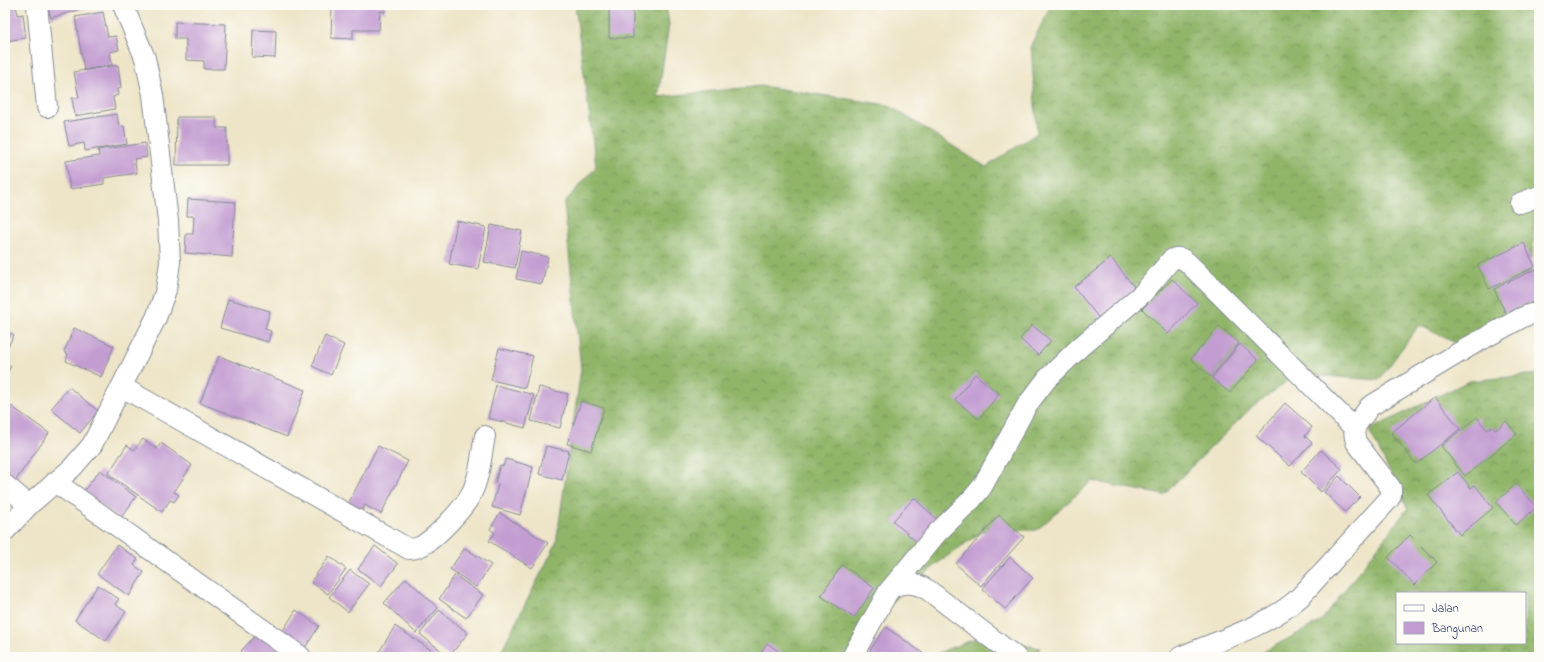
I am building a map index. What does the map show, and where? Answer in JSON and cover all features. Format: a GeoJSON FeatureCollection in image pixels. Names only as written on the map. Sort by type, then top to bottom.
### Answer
{"type":"FeatureCollection","features":[{"type":"Feature","properties":{"kind":"street"},"geometry":{"type":"LineString","coordinates":[[37,5],[47,107]]}},
{"type":"Feature","properties":{"kind":"street"},"geometry":{"type":"LineString","coordinates":[[5,531],[29,505],[72,468],[92,445],[156,318],[166,290],[170,262],[168,221],[151,78],[138,38],[123,5]]}},
{"type":"Feature","properties":{"kind":"street"},"geometry":{"type":"LineString","coordinates":[[1520,203],[1539,196]]}},
{"type":"Feature","properties":{"kind":"street"},"geometry":{"type":"LineString","coordinates":[[852,657],[884,598],[937,533],[972,499],[982,487],[1027,405],[1047,379],[1080,347],[1143,293],[1171,260],[1175,258],[1180,257],[1187,262],[1354,428]]}},
{"type":"Feature","properties":{"kind":"street"},"geometry":{"type":"LineString","coordinates":[[1180,657],[1260,624],[1286,610],[1299,598],[1389,499],[1391,495],[1391,488],[1356,442],[1353,435],[1354,428],[1364,417],[1369,407],[1410,381],[1523,317],[1531,314],[1539,315]]}},
{"type":"Feature","properties":{"kind":"street"},"geometry":{"type":"LineString","coordinates":[[122,387],[409,549],[418,548],[426,543],[463,506],[470,496],[476,480],[485,436]]}},
{"type":"Feature","properties":{"kind":"street"},"geometry":{"type":"LineString","coordinates":[[55,482],[300,656]]}},
{"type":"Feature","properties":{"kind":"street"},"geometry":{"type":"LineString","coordinates":[[5,484],[29,505]]}},
{"type":"Feature","properties":{"kind":"street"},"geometry":{"type":"LineString","coordinates":[[893,587],[899,584],[912,584],[928,590],[1016,657]]}},
{"type":"Feature","properties":{"kind":"green space"},"geometry":{"type":"Polygon","coordinates":[[[575,5],[666,5],[669,24],[658,97],[761,86],[888,105],[986,167],[1037,133],[1031,45],[1051,5],[1539,5],[1539,159],[1532,256],[1525,314],[1462,346],[1419,325],[1379,380],[1297,374],[1250,409],[1163,495],[1092,481],[1037,530],[983,531],[942,560],[880,611],[862,657],[498,657],[556,544],[581,369],[564,203],[596,167],[575,5]]]}},
{"type":"Feature","properties":{"kind":"green space"},"geometry":{"type":"Polygon","coordinates":[[[1539,374],[1539,657],[1254,657],[1321,621],[1408,508],[1369,430],[1469,381],[1539,374]]]}},
{"type":"Feature","properties":{"kind":"green space"},"geometry":{"type":"Polygon","coordinates":[[[980,637],[1040,648],[1034,657],[933,657],[935,654],[980,637]]]}},
{"type":"Feature","properties":{"kind":"building"},"geometry":{"type":"Polygon","coordinates":[[[5,5],[16,5],[18,15],[23,14],[26,38],[5,41],[5,5]]]}},
{"type":"Feature","properties":{"kind":"building"},"geometry":{"type":"Polygon","coordinates":[[[47,5],[93,5],[51,18],[47,5]]]}},
{"type":"Feature","properties":{"kind":"building"},"geometry":{"type":"Polygon","coordinates":[[[332,5],[385,5],[385,12],[380,11],[379,30],[353,30],[353,39],[331,38],[332,5]]]}},
{"type":"Feature","properties":{"kind":"building"},"geometry":{"type":"Polygon","coordinates":[[[609,5],[633,5],[633,38],[609,38],[609,5]]]}},
{"type":"Feature","properties":{"kind":"building"},"geometry":{"type":"Polygon","coordinates":[[[103,12],[108,37],[116,36],[119,50],[110,52],[112,65],[84,70],[75,17],[103,12]]]}},
{"type":"Feature","properties":{"kind":"building"},"geometry":{"type":"Polygon","coordinates":[[[175,22],[226,24],[224,69],[204,69],[204,61],[186,60],[186,39],[175,39],[175,22]]]}},
{"type":"Feature","properties":{"kind":"building"},"geometry":{"type":"Polygon","coordinates":[[[253,30],[276,31],[275,58],[252,57],[253,30]]]}},
{"type":"Feature","properties":{"kind":"building"},"geometry":{"type":"Polygon","coordinates":[[[118,65],[121,88],[117,89],[118,95],[113,97],[115,109],[75,116],[72,98],[79,98],[74,72],[118,65]]]}},
{"type":"Feature","properties":{"kind":"building"},"geometry":{"type":"Polygon","coordinates":[[[117,114],[119,127],[124,126],[127,144],[85,151],[84,143],[69,146],[64,122],[117,114]]]}},
{"type":"Feature","properties":{"kind":"building"},"geometry":{"type":"Polygon","coordinates":[[[177,117],[216,117],[216,128],[227,128],[227,165],[176,165],[177,117]]]}},
{"type":"Feature","properties":{"kind":"building"},"geometry":{"type":"Polygon","coordinates":[[[145,143],[147,157],[134,159],[137,173],[104,178],[104,184],[70,189],[66,161],[99,156],[98,150],[145,143]]]}},
{"type":"Feature","properties":{"kind":"building"},"geometry":{"type":"Polygon","coordinates":[[[188,199],[235,202],[232,257],[185,253],[186,234],[193,234],[194,216],[187,216],[188,199]]]}},
{"type":"Feature","properties":{"kind":"building"},"geometry":{"type":"Polygon","coordinates":[[[457,221],[486,227],[478,269],[449,264],[457,221]]]}},
{"type":"Feature","properties":{"kind":"building"},"geometry":{"type":"Polygon","coordinates":[[[491,225],[522,231],[515,268],[484,262],[491,225]]]}},
{"type":"Feature","properties":{"kind":"building"},"geometry":{"type":"Polygon","coordinates":[[[1524,243],[1535,267],[1489,289],[1478,265],[1524,243]]]}},
{"type":"Feature","properties":{"kind":"building"},"geometry":{"type":"Polygon","coordinates":[[[521,251],[548,257],[542,284],[516,279],[521,251]]]}},
{"type":"Feature","properties":{"kind":"building"},"geometry":{"type":"Polygon","coordinates":[[[1111,258],[1139,293],[1102,322],[1074,287],[1111,258]]]}},
{"type":"Feature","properties":{"kind":"building"},"geometry":{"type":"Polygon","coordinates":[[[1536,269],[1539,275],[1539,288],[1535,290],[1539,299],[1506,314],[1494,289],[1536,269]]]}},
{"type":"Feature","properties":{"kind":"building"},"geometry":{"type":"Polygon","coordinates":[[[1172,279],[1197,303],[1168,334],[1142,309],[1172,279]]]}},
{"type":"Feature","properties":{"kind":"building"},"geometry":{"type":"Polygon","coordinates":[[[228,299],[270,311],[265,329],[271,331],[268,342],[220,328],[228,299]]]}},
{"type":"Feature","properties":{"kind":"building"},"geometry":{"type":"Polygon","coordinates":[[[1032,325],[1051,341],[1038,355],[1020,339],[1032,325]]]}},
{"type":"Feature","properties":{"kind":"building"},"geometry":{"type":"Polygon","coordinates":[[[1219,326],[1239,343],[1211,377],[1191,359],[1219,326]]]}},
{"type":"Feature","properties":{"kind":"building"},"geometry":{"type":"Polygon","coordinates":[[[74,328],[114,346],[101,377],[66,361],[68,354],[64,352],[74,328]]]}},
{"type":"Feature","properties":{"kind":"building"},"geometry":{"type":"Polygon","coordinates":[[[5,330],[14,335],[5,352],[5,330]]]}},
{"type":"Feature","properties":{"kind":"building"},"geometry":{"type":"Polygon","coordinates":[[[325,336],[344,345],[331,375],[312,366],[325,336]]]}},
{"type":"Feature","properties":{"kind":"building"},"geometry":{"type":"Polygon","coordinates":[[[1240,344],[1258,360],[1230,393],[1212,378],[1240,344]]]}},
{"type":"Feature","properties":{"kind":"building"},"geometry":{"type":"Polygon","coordinates":[[[499,348],[533,356],[525,388],[491,380],[499,348]]]}},
{"type":"Feature","properties":{"kind":"building"},"geometry":{"type":"Polygon","coordinates":[[[219,356],[305,390],[287,437],[200,403],[219,356]]]}},
{"type":"Feature","properties":{"kind":"building"},"geometry":{"type":"Polygon","coordinates":[[[5,363],[11,366],[5,377],[5,363]]]}},
{"type":"Feature","properties":{"kind":"building"},"geometry":{"type":"Polygon","coordinates":[[[975,374],[999,394],[979,419],[955,400],[975,374]]]}},
{"type":"Feature","properties":{"kind":"building"},"geometry":{"type":"Polygon","coordinates":[[[496,385],[534,395],[525,428],[488,418],[496,385]]]}},
{"type":"Feature","properties":{"kind":"building"},"geometry":{"type":"Polygon","coordinates":[[[69,387],[98,411],[80,433],[51,409],[69,387]]]}},
{"type":"Feature","properties":{"kind":"building"},"geometry":{"type":"Polygon","coordinates":[[[539,387],[568,394],[560,428],[531,421],[539,387]]]}},
{"type":"Feature","properties":{"kind":"building"},"geometry":{"type":"Polygon","coordinates":[[[1435,397],[1460,429],[1416,464],[1391,433],[1435,397]]]}},
{"type":"Feature","properties":{"kind":"building"},"geometry":{"type":"Polygon","coordinates":[[[581,401],[604,408],[591,451],[567,444],[581,401]]]}},
{"type":"Feature","properties":{"kind":"building"},"geometry":{"type":"Polygon","coordinates":[[[1285,403],[1312,427],[1305,436],[1312,443],[1290,466],[1256,436],[1285,403]]]}},
{"type":"Feature","properties":{"kind":"building"},"geometry":{"type":"Polygon","coordinates":[[[11,406],[49,433],[13,484],[5,479],[5,414],[11,406]]]}},
{"type":"Feature","properties":{"kind":"building"},"geometry":{"type":"Polygon","coordinates":[[[1477,417],[1487,430],[1492,426],[1496,430],[1506,421],[1517,434],[1465,476],[1441,446],[1477,417]]]}},
{"type":"Feature","properties":{"kind":"building"},"geometry":{"type":"Polygon","coordinates":[[[143,439],[157,449],[161,443],[192,465],[174,492],[179,495],[174,502],[170,500],[162,512],[108,474],[127,445],[134,450],[143,439]]]}},
{"type":"Feature","properties":{"kind":"building"},"geometry":{"type":"Polygon","coordinates":[[[378,446],[408,461],[381,514],[365,505],[361,513],[347,506],[378,446]]]}},
{"type":"Feature","properties":{"kind":"building"},"geometry":{"type":"Polygon","coordinates":[[[546,446],[569,451],[562,480],[539,474],[546,446]]]}},
{"type":"Feature","properties":{"kind":"building"},"geometry":{"type":"Polygon","coordinates":[[[1321,450],[1342,469],[1321,492],[1301,472],[1321,450]]]}},
{"type":"Feature","properties":{"kind":"building"},"geometry":{"type":"Polygon","coordinates":[[[506,459],[533,467],[520,515],[492,507],[498,484],[495,483],[500,465],[503,466],[506,459]]]}},
{"type":"Feature","properties":{"kind":"building"},"geometry":{"type":"Polygon","coordinates":[[[100,470],[136,497],[120,519],[83,492],[100,470]]]}},
{"type":"Feature","properties":{"kind":"building"},"geometry":{"type":"Polygon","coordinates":[[[1458,472],[1471,488],[1475,485],[1493,508],[1460,535],[1428,495],[1458,472]]]}},
{"type":"Feature","properties":{"kind":"building"},"geometry":{"type":"Polygon","coordinates":[[[1339,476],[1360,497],[1345,512],[1324,492],[1339,476]]]}},
{"type":"Feature","properties":{"kind":"building"},"geometry":{"type":"Polygon","coordinates":[[[1516,484],[1537,507],[1516,525],[1496,502],[1516,484]]]}},
{"type":"Feature","properties":{"kind":"building"},"geometry":{"type":"Polygon","coordinates":[[[914,498],[939,521],[919,544],[893,521],[914,498]]]}},
{"type":"Feature","properties":{"kind":"building"},"geometry":{"type":"Polygon","coordinates":[[[500,513],[548,543],[532,568],[489,541],[495,533],[490,529],[500,513]]]}},
{"type":"Feature","properties":{"kind":"building"},"geometry":{"type":"Polygon","coordinates":[[[999,515],[1024,537],[981,586],[956,564],[999,515]]]}},
{"type":"Feature","properties":{"kind":"building"},"geometry":{"type":"Polygon","coordinates":[[[1410,535],[1437,562],[1415,585],[1388,557],[1410,535]]]}},
{"type":"Feature","properties":{"kind":"building"},"geometry":{"type":"Polygon","coordinates":[[[117,545],[138,559],[134,565],[144,572],[129,596],[97,574],[117,545]]]}},
{"type":"Feature","properties":{"kind":"building"},"geometry":{"type":"Polygon","coordinates":[[[375,546],[398,564],[381,586],[358,569],[375,546]]]}},
{"type":"Feature","properties":{"kind":"building"},"geometry":{"type":"Polygon","coordinates":[[[465,548],[491,565],[476,587],[450,569],[465,548]]]}},
{"type":"Feature","properties":{"kind":"building"},"geometry":{"type":"Polygon","coordinates":[[[329,556],[346,569],[328,594],[311,582],[329,556]]]}},
{"type":"Feature","properties":{"kind":"building"},"geometry":{"type":"Polygon","coordinates":[[[1010,557],[1033,578],[1005,609],[982,589],[1010,557]]]}},
{"type":"Feature","properties":{"kind":"building"},"geometry":{"type":"Polygon","coordinates":[[[842,565],[874,588],[854,618],[821,596],[842,565]]]}},
{"type":"Feature","properties":{"kind":"building"},"geometry":{"type":"Polygon","coordinates":[[[350,570],[369,584],[348,612],[329,597],[350,570]]]}},
{"type":"Feature","properties":{"kind":"building"},"geometry":{"type":"Polygon","coordinates":[[[455,575],[483,595],[466,618],[439,599],[455,575]]]}},
{"type":"Feature","properties":{"kind":"building"},"geometry":{"type":"Polygon","coordinates":[[[406,578],[438,608],[416,633],[384,603],[406,578]]]}},
{"type":"Feature","properties":{"kind":"building"},"geometry":{"type":"Polygon","coordinates":[[[98,585],[119,599],[115,604],[126,612],[106,641],[75,620],[98,585]]]}},
{"type":"Feature","properties":{"kind":"building"},"geometry":{"type":"Polygon","coordinates":[[[296,610],[319,626],[305,648],[282,632],[296,610]]]}},
{"type":"Feature","properties":{"kind":"building"},"geometry":{"type":"Polygon","coordinates":[[[439,610],[468,633],[449,657],[420,634],[439,610]]]}},
{"type":"Feature","properties":{"kind":"building"},"geometry":{"type":"Polygon","coordinates":[[[395,626],[437,654],[435,657],[376,657],[395,626]]]}},
{"type":"Feature","properties":{"kind":"building"},"geometry":{"type":"Polygon","coordinates":[[[886,627],[928,657],[873,657],[868,653],[886,627]]]}},
{"type":"Feature","properties":{"kind":"building"},"geometry":{"type":"Polygon","coordinates":[[[260,631],[280,650],[273,657],[247,657],[241,651],[260,631]]]}},
{"type":"Feature","properties":{"kind":"building"},"geometry":{"type":"Polygon","coordinates":[[[767,643],[787,657],[758,657],[767,643]]]}},
{"type":"Feature","properties":{"kind":"building"},"geometry":{"type":"Polygon","coordinates":[[[5,650],[17,657],[5,657],[5,650]]]}}]}
